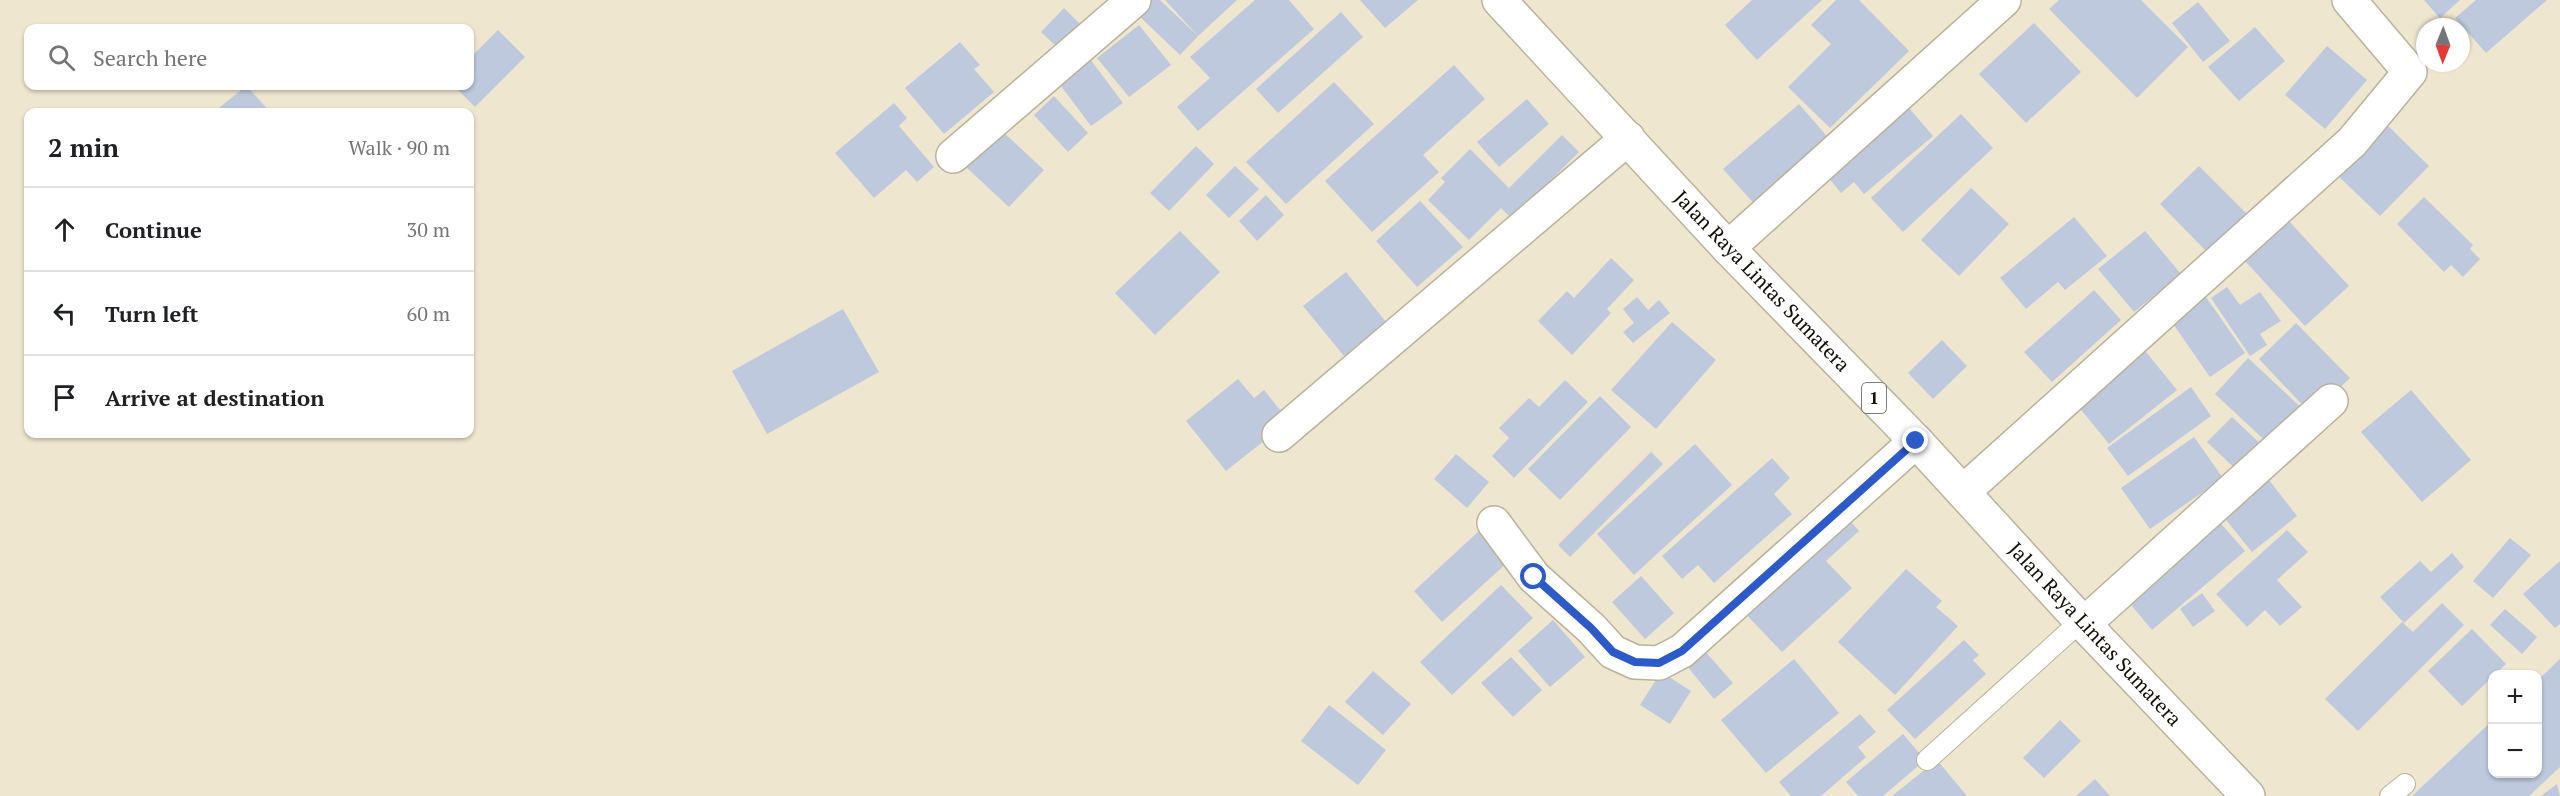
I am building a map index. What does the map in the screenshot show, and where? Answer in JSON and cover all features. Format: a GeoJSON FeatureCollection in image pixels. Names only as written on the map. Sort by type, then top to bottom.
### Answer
{"type":"FeatureCollection","features":[{"type":"Feature","properties":{"kind":"main road"},"geometry":{"type":"LineString","coordinates":[[953,156],[1134,0]]}},
{"type":"Feature","properties":{"kind":"main road","name":"Jalan Raya Lintas Sumatera"},"geometry":{"type":"LineString","coordinates":[[1499,0],[1728,248],[1916,441],[2082,623],[2248,796]]}},
{"type":"Feature","properties":{"kind":"main road"},"geometry":{"type":"LineString","coordinates":[[1728,248],[2004,0]]}},
{"type":"Feature","properties":{"kind":"main road"},"geometry":{"type":"LineString","coordinates":[[1963,492],[2352,142],[2410,72],[2349,0]]}},
{"type":"Feature","properties":{"kind":"main road"},"geometry":{"type":"LineString","coordinates":[[1279,435],[1628,138]]}},
{"type":"Feature","properties":{"kind":"main road"},"geometry":{"type":"LineString","coordinates":[[2082,623],[2331,401]]}},
{"type":"Feature","properties":{"kind":"main road"},"geometry":{"type":"LineString","coordinates":[[1494,523],[1534,577],[1591,628],[1613,652],[1635,662],[1659,663],[1682,651],[1916,441]]}},
{"type":"Feature","properties":{"kind":"lane"},"geometry":{"type":"LineString","coordinates":[[1927,760],[2082,623]]}},
{"type":"Feature","properties":{"kind":"building"},"geometry":{"type":"Polygon","coordinates":[[[1152,0],[1160,0],[1198,36],[1180,55],[1138,15],[1152,0]]]}},
{"type":"Feature","properties":{"kind":"building"},"geometry":{"type":"Polygon","coordinates":[[[1165,0],[1237,0],[1198,36],[1165,0]]]}},
{"type":"Feature","properties":{"kind":"building"},"geometry":{"type":"Polygon","coordinates":[[[1255,0],[1289,0],[1314,29],[1198,131],[1177,107],[1210,78],[1190,57],[1255,0]]]}},
{"type":"Feature","properties":{"kind":"building"},"geometry":{"type":"Polygon","coordinates":[[[1360,0],[1418,0],[1385,28],[1360,0]]]}},
{"type":"Feature","properties":{"kind":"building"},"geometry":{"type":"Polygon","coordinates":[[[1752,0],[1822,0],[1757,60],[1725,25],[1752,0]]]}},
{"type":"Feature","properties":{"kind":"building"},"geometry":{"type":"Polygon","coordinates":[[[1836,0],[1859,0],[1909,51],[1830,128],[1788,87],[1831,44],[1811,25],[1836,0]]]}},
{"type":"Feature","properties":{"kind":"building"},"geometry":{"type":"Polygon","coordinates":[[[2059,0],[2141,0],[2188,47],[2137,98],[2049,9],[2059,0]]]}},
{"type":"Feature","properties":{"kind":"building"},"geometry":{"type":"Polygon","coordinates":[[[2424,0],[2460,0],[2440,18],[2424,0]]]}},
{"type":"Feature","properties":{"kind":"building"},"geometry":{"type":"Polygon","coordinates":[[[2476,0],[2547,0],[2486,53],[2470,35],[2470,18],[2455,18],[2476,0]]]}},
{"type":"Feature","properties":{"kind":"building"},"geometry":{"type":"Polygon","coordinates":[[[2198,2],[2230,41],[2203,62],[2172,23],[2198,2]]]}},
{"type":"Feature","properties":{"kind":"building"},"geometry":{"type":"Polygon","coordinates":[[[1064,8],[1081,25],[1058,48],[1041,32],[1064,8]]]}},
{"type":"Feature","properties":{"kind":"building"},"geometry":{"type":"Polygon","coordinates":[[[1341,12],[1363,37],[1278,113],[1256,89],[1341,12]]]}},
{"type":"Feature","properties":{"kind":"building"},"geometry":{"type":"Polygon","coordinates":[[[2034,23],[2081,72],[2026,123],[1979,74],[2034,23]]]}},
{"type":"Feature","properties":{"kind":"building"},"geometry":{"type":"Polygon","coordinates":[[[1139,25],[1171,65],[1129,97],[1097,58],[1139,25]]]}},
{"type":"Feature","properties":{"kind":"building"},"geometry":{"type":"Polygon","coordinates":[[[2255,27],[2285,61],[2239,101],[2208,67],[2255,27]]]}},
{"type":"Feature","properties":{"kind":"building"},"geometry":{"type":"Polygon","coordinates":[[[498,30],[525,57],[475,107],[458,90],[474,90],[474,54],[498,30]]]}},
{"type":"Feature","properties":{"kind":"building"},"geometry":{"type":"Polygon","coordinates":[[[960,42],[980,65],[974,69],[994,92],[944,134],[905,88],[960,42]]]}},
{"type":"Feature","properties":{"kind":"building"},"geometry":{"type":"Polygon","coordinates":[[[2327,46],[2367,80],[2325,129],[2285,95],[2327,46]]]}},
{"type":"Feature","properties":{"kind":"building"},"geometry":{"type":"Polygon","coordinates":[[[1090,59],[1123,103],[1091,126],[1058,82],[1090,59]]]}},
{"type":"Feature","properties":{"kind":"building"},"geometry":{"type":"Polygon","coordinates":[[[1454,65],[1485,99],[1423,155],[1439,172],[1372,232],[1325,181],[1454,65]]]}},
{"type":"Feature","properties":{"kind":"building"},"geometry":{"type":"Polygon","coordinates":[[[1334,82],[1374,124],[1286,204],[1246,162],[1334,82]]]}},
{"type":"Feature","properties":{"kind":"building"},"geometry":{"type":"Polygon","coordinates":[[[241,90],[251,90],[266,108],[219,108],[241,90]]]}},
{"type":"Feature","properties":{"kind":"building"},"geometry":{"type":"Polygon","coordinates":[[[1054,96],[1088,133],[1068,152],[1034,115],[1054,96]]]}},
{"type":"Feature","properties":{"kind":"building"},"geometry":{"type":"Polygon","coordinates":[[[1527,99],[1549,124],[1499,167],[1477,142],[1527,99]]]}},
{"type":"Feature","properties":{"kind":"building"},"geometry":{"type":"Polygon","coordinates":[[[894,103],[907,118],[899,126],[934,167],[917,182],[906,170],[874,198],[835,153],[894,103]]]}},
{"type":"Feature","properties":{"kind":"building"},"geometry":{"type":"Polygon","coordinates":[[[1799,104],[1832,142],[1757,207],[1723,169],[1799,104]]]}},
{"type":"Feature","properties":{"kind":"building"},"geometry":{"type":"Polygon","coordinates":[[[1909,108],[1933,136],[1864,194],[1854,182],[1841,193],[1827,176],[1909,108]]]}},
{"type":"Feature","properties":{"kind":"building"},"geometry":{"type":"Polygon","coordinates":[[[1961,114],[1993,148],[1903,232],[1871,198],[1961,114]]]}},
{"type":"Feature","properties":{"kind":"building"},"geometry":{"type":"Polygon","coordinates":[[[2384,122],[2429,166],[2380,216],[2335,173],[2384,122]]]}},
{"type":"Feature","properties":{"kind":"building"},"geometry":{"type":"Polygon","coordinates":[[[1001,130],[1044,170],[1009,207],[966,167],[1001,130]]]}},
{"type":"Feature","properties":{"kind":"building"},"geometry":{"type":"Polygon","coordinates":[[[1562,135],[1579,152],[1512,219],[1501,208],[1469,240],[1428,200],[1445,182],[1441,178],[1470,149],[1509,188],[1562,135]]]}},
{"type":"Feature","properties":{"kind":"building"},"geometry":{"type":"Polygon","coordinates":[[[1196,146],[1214,164],[1169,211],[1150,193],[1196,146]]]}},
{"type":"Feature","properties":{"kind":"building"},"geometry":{"type":"Polygon","coordinates":[[[1235,166],[1259,189],[1229,218],[1206,195],[1235,166]]]}},
{"type":"Feature","properties":{"kind":"building"},"geometry":{"type":"Polygon","coordinates":[[[2199,166],[2248,215],[2209,254],[2160,204],[2199,166]]]}},
{"type":"Feature","properties":{"kind":"building"},"geometry":{"type":"Polygon","coordinates":[[[1971,188],[2009,224],[1959,276],[1921,240],[1971,188]]]}},
{"type":"Feature","properties":{"kind":"building"},"geometry":{"type":"Polygon","coordinates":[[[1266,195],[1284,215],[1257,241],[1239,221],[1266,195]]]}},
{"type":"Feature","properties":{"kind":"building"},"geometry":{"type":"Polygon","coordinates":[[[2424,197],[2473,245],[2470,249],[2480,259],[2463,277],[2451,265],[2444,272],[2397,224],[2424,197]]]}},
{"type":"Feature","properties":{"kind":"building"},"geometry":{"type":"Polygon","coordinates":[[[1420,201],[1463,247],[1417,287],[1376,241],[1420,201]]]}},
{"type":"Feature","properties":{"kind":"building"},"geometry":{"type":"Polygon","coordinates":[[[2074,217],[2107,256],[2065,290],[2058,282],[2026,309],[2000,278],[2074,217]]]}},
{"type":"Feature","properties":{"kind":"building"},"geometry":{"type":"Polygon","coordinates":[[[2288,220],[2349,286],[2305,326],[2244,260],[2288,220]]]}},
{"type":"Feature","properties":{"kind":"building"},"geometry":{"type":"Polygon","coordinates":[[[1180,231],[1220,272],[1155,335],[1115,293],[1180,231]]]}},
{"type":"Feature","properties":{"kind":"building"},"geometry":{"type":"Polygon","coordinates":[[[2145,231],[2181,274],[2134,312],[2098,269],[2145,231]]]}},
{"type":"Feature","properties":{"kind":"building"},"geometry":{"type":"Polygon","coordinates":[[[1611,258],[1634,280],[1607,309],[1611,313],[1572,355],[1538,321],[1567,291],[1574,298],[1611,258]]]}},
{"type":"Feature","properties":{"kind":"building"},"geometry":{"type":"Polygon","coordinates":[[[1346,272],[1386,322],[1344,356],[1303,306],[1346,272]]]}},
{"type":"Feature","properties":{"kind":"building"},"geometry":{"type":"Polygon","coordinates":[[[2227,287],[2240,305],[2260,292],[2281,321],[2260,334],[2267,345],[2250,356],[2211,298],[2227,287]]]}},
{"type":"Feature","properties":{"kind":"building"},"geometry":{"type":"Polygon","coordinates":[[[2094,290],[2121,320],[2052,382],[2024,352],[2094,290]]]}},
{"type":"Feature","properties":{"kind":"building"},"geometry":{"type":"Polygon","coordinates":[[[1637,297],[1648,310],[1659,300],[1670,313],[1633,343],[1623,332],[1634,323],[1623,309],[1637,297]]]}},
{"type":"Feature","properties":{"kind":"building"},"geometry":{"type":"Polygon","coordinates":[[[2206,297],[2245,353],[2210,377],[2171,321],[2206,297]]]}},
{"type":"Feature","properties":{"kind":"building"},"geometry":{"type":"Polygon","coordinates":[[[843,309],[879,372],[767,434],[732,371],[843,309]]]}},
{"type":"Feature","properties":{"kind":"building"},"geometry":{"type":"Polygon","coordinates":[[[1672,322],[1716,360],[1656,429],[1611,390],[1672,322]]]}},
{"type":"Feature","properties":{"kind":"building"},"geometry":{"type":"Polygon","coordinates":[[[2296,323],[2350,378],[2312,415],[2259,359],[2296,323]]]}},
{"type":"Feature","properties":{"kind":"building"},"geometry":{"type":"Polygon","coordinates":[[[1942,340],[1967,366],[1933,399],[1908,373],[1942,340]]]}},
{"type":"Feature","properties":{"kind":"building"},"geometry":{"type":"Polygon","coordinates":[[[2142,347],[2177,390],[2109,444],[2074,401],[2142,347]]]}},
{"type":"Feature","properties":{"kind":"building"},"geometry":{"type":"Polygon","coordinates":[[[2248,358],[2306,412],[2272,447],[2215,394],[2248,358]]]}},
{"type":"Feature","properties":{"kind":"building"},"geometry":{"type":"Polygon","coordinates":[[[1238,379],[1254,398],[1264,390],[1289,421],[1226,471],[1186,421],[1238,379]]]}},
{"type":"Feature","properties":{"kind":"building"},"geometry":{"type":"Polygon","coordinates":[[[1565,380],[1588,402],[1514,478],[1492,456],[1509,438],[1499,428],[1529,398],[1539,407],[1565,380]]]}},
{"type":"Feature","properties":{"kind":"building"},"geometry":{"type":"Polygon","coordinates":[[[2191,387],[2211,416],[2128,476],[2107,448],[2191,387]]]}},
{"type":"Feature","properties":{"kind":"building"},"geometry":{"type":"Polygon","coordinates":[[[2411,390],[2471,460],[2422,502],[2361,432],[2411,390]]]}},
{"type":"Feature","properties":{"kind":"building"},"geometry":{"type":"Polygon","coordinates":[[[1600,396],[1631,427],[1560,500],[1528,469],[1600,396]]]}},
{"type":"Feature","properties":{"kind":"building"},"geometry":{"type":"Polygon","coordinates":[[[2232,417],[2266,449],[2241,474],[2207,442],[2232,417]]]}},
{"type":"Feature","properties":{"kind":"building"},"geometry":{"type":"Polygon","coordinates":[[[2194,437],[2223,478],[2150,529],[2121,488],[2194,437]]]}},
{"type":"Feature","properties":{"kind":"building"},"geometry":{"type":"Polygon","coordinates":[[[1695,444],[1732,485],[1634,575],[1597,534],[1695,444]]]}},
{"type":"Feature","properties":{"kind":"building"},"geometry":{"type":"Polygon","coordinates":[[[1651,452],[1663,464],[1570,557],[1558,545],[1651,452]]]}},
{"type":"Feature","properties":{"kind":"building"},"geometry":{"type":"Polygon","coordinates":[[[1456,454],[1489,482],[1467,508],[1434,479],[1456,454]]]}},
{"type":"Feature","properties":{"kind":"building"},"geometry":{"type":"Polygon","coordinates":[[[1772,458],[1790,478],[1774,494],[1792,514],[1714,583],[1698,565],[1682,579],[1662,556],[1772,458]]]}},
{"type":"Feature","properties":{"kind":"building"},"geometry":{"type":"Polygon","coordinates":[[[2269,480],[2297,516],[2252,552],[2223,516],[2269,480]]]}},
{"type":"Feature","properties":{"kind":"building"},"geometry":{"type":"Polygon","coordinates":[[[1844,514],[1859,531],[1826,561],[1852,588],[1782,652],[1741,609],[1844,514]]]}},
{"type":"Feature","properties":{"kind":"building"},"geometry":{"type":"Polygon","coordinates":[[[2216,518],[2245,551],[2152,630],[2123,595],[2216,518]]]}},
{"type":"Feature","properties":{"kind":"building"},"geometry":{"type":"Polygon","coordinates":[[[2287,530],[2308,552],[2277,580],[2302,607],[2280,626],[2265,610],[2247,627],[2216,594],[2287,530]]]}},
{"type":"Feature","properties":{"kind":"building"},"geometry":{"type":"Polygon","coordinates":[[[1479,531],[1508,562],[1442,622],[1414,591],[1479,531]]]}},
{"type":"Feature","properties":{"kind":"building"},"geometry":{"type":"Polygon","coordinates":[[[2510,538],[2531,555],[2493,598],[2473,581],[2510,538]]]}},
{"type":"Feature","properties":{"kind":"building"},"geometry":{"type":"Polygon","coordinates":[[[2452,553],[2464,567],[2404,623],[2380,597],[2420,561],[2431,572],[2452,553]]]}},
{"type":"Feature","properties":{"kind":"building"},"geometry":{"type":"Polygon","coordinates":[[[2560,561],[2560,624],[2555,628],[2523,594],[2560,561]]]}},
{"type":"Feature","properties":{"kind":"building"},"geometry":{"type":"Polygon","coordinates":[[[1906,569],[1942,601],[1936,607],[1958,626],[1895,695],[1838,642],[1906,569]]]}},
{"type":"Feature","properties":{"kind":"building"},"geometry":{"type":"Polygon","coordinates":[[[1641,576],[1674,613],[1645,639],[1612,602],[1641,576]]]}},
{"type":"Feature","properties":{"kind":"building"},"geometry":{"type":"Polygon","coordinates":[[[1501,585],[1533,618],[1452,695],[1420,662],[1501,585]]]}},
{"type":"Feature","properties":{"kind":"building"},"geometry":{"type":"Polygon","coordinates":[[[2202,593],[2215,611],[2193,627],[2180,609],[2202,593]]]}},
{"type":"Feature","properties":{"kind":"building"},"geometry":{"type":"Polygon","coordinates":[[[2442,603],[2464,625],[2358,731],[2325,699],[2402,622],[2413,632],[2442,603]]]}},
{"type":"Feature","properties":{"kind":"building"},"geometry":{"type":"Polygon","coordinates":[[[2505,609],[2537,637],[2522,654],[2490,625],[2505,609]]]}},
{"type":"Feature","properties":{"kind":"building"},"geometry":{"type":"Polygon","coordinates":[[[1553,620],[1585,657],[1550,687],[1518,651],[1553,620]]]}},
{"type":"Feature","properties":{"kind":"building"},"geometry":{"type":"Polygon","coordinates":[[[2472,629],[2506,664],[2500,670],[2488,670],[2488,681],[2462,706],[2428,671],[2472,629]]]}},
{"type":"Feature","properties":{"kind":"building"},"geometry":{"type":"Polygon","coordinates":[[[1964,640],[1979,655],[1973,660],[1986,674],[1915,739],[1887,710],[1964,640]]]}},
{"type":"Feature","properties":{"kind":"building"},"geometry":{"type":"Polygon","coordinates":[[[1704,650],[1733,683],[1714,699],[1686,665],[1704,650]]]}},
{"type":"Feature","properties":{"kind":"building"},"geometry":{"type":"Polygon","coordinates":[[[1511,657],[1542,690],[1513,717],[1481,683],[1511,657]]]}},
{"type":"Feature","properties":{"kind":"building"},"geometry":{"type":"Polygon","coordinates":[[[1794,659],[1839,713],[1766,773],[1721,720],[1794,659]]]}},
{"type":"Feature","properties":{"kind":"building"},"geometry":{"type":"Polygon","coordinates":[[[2560,659],[2560,767],[2529,796],[2412,796],[2488,725],[2488,778],[2542,778],[2542,676],[2560,659]]]}},
{"type":"Feature","properties":{"kind":"building"},"geometry":{"type":"Polygon","coordinates":[[[1373,671],[1411,704],[1383,735],[1345,702],[1373,671]]]}},
{"type":"Feature","properties":{"kind":"building"},"geometry":{"type":"Polygon","coordinates":[[[1661,672],[1691,691],[1670,724],[1640,705],[1661,672]]]}},
{"type":"Feature","properties":{"kind":"building"},"geometry":{"type":"Polygon","coordinates":[[[1329,705],[1386,750],[1358,785],[1301,741],[1329,705]]]}},
{"type":"Feature","properties":{"kind":"building"},"geometry":{"type":"Polygon","coordinates":[[[1860,714],[1876,732],[1858,747],[1866,757],[1821,796],[1791,796],[1779,782],[1860,714]]]}},
{"type":"Feature","properties":{"kind":"building"},"geometry":{"type":"Polygon","coordinates":[[[2060,720],[2081,741],[2044,778],[2023,758],[2060,720]]]}},
{"type":"Feature","properties":{"kind":"building"},"geometry":{"type":"Polygon","coordinates":[[[1903,734],[1925,760],[1883,796],[1858,796],[1846,782],[1903,734]]]}},
{"type":"Feature","properties":{"kind":"building"},"geometry":{"type":"Polygon","coordinates":[[[1937,760],[1967,796],[1892,796],[1937,760]]]}},
{"type":"Feature","properties":{"kind":"building"},"geometry":{"type":"Polygon","coordinates":[[[2095,779],[2110,796],[2076,796],[2095,779]]]}},
{"type":"Feature","properties":{"kind":"building"},"geometry":{"type":"Polygon","coordinates":[[[2557,784],[2560,796],[2541,796],[2557,784]]]}},
{"type":"Feature","properties":{"kind":"route"},"geometry":{"type":"LineString","coordinates":[[1534,577],[1591,628],[1613,652],[1635,662],[1659,663],[1682,651],[1916,441]]}}]}
